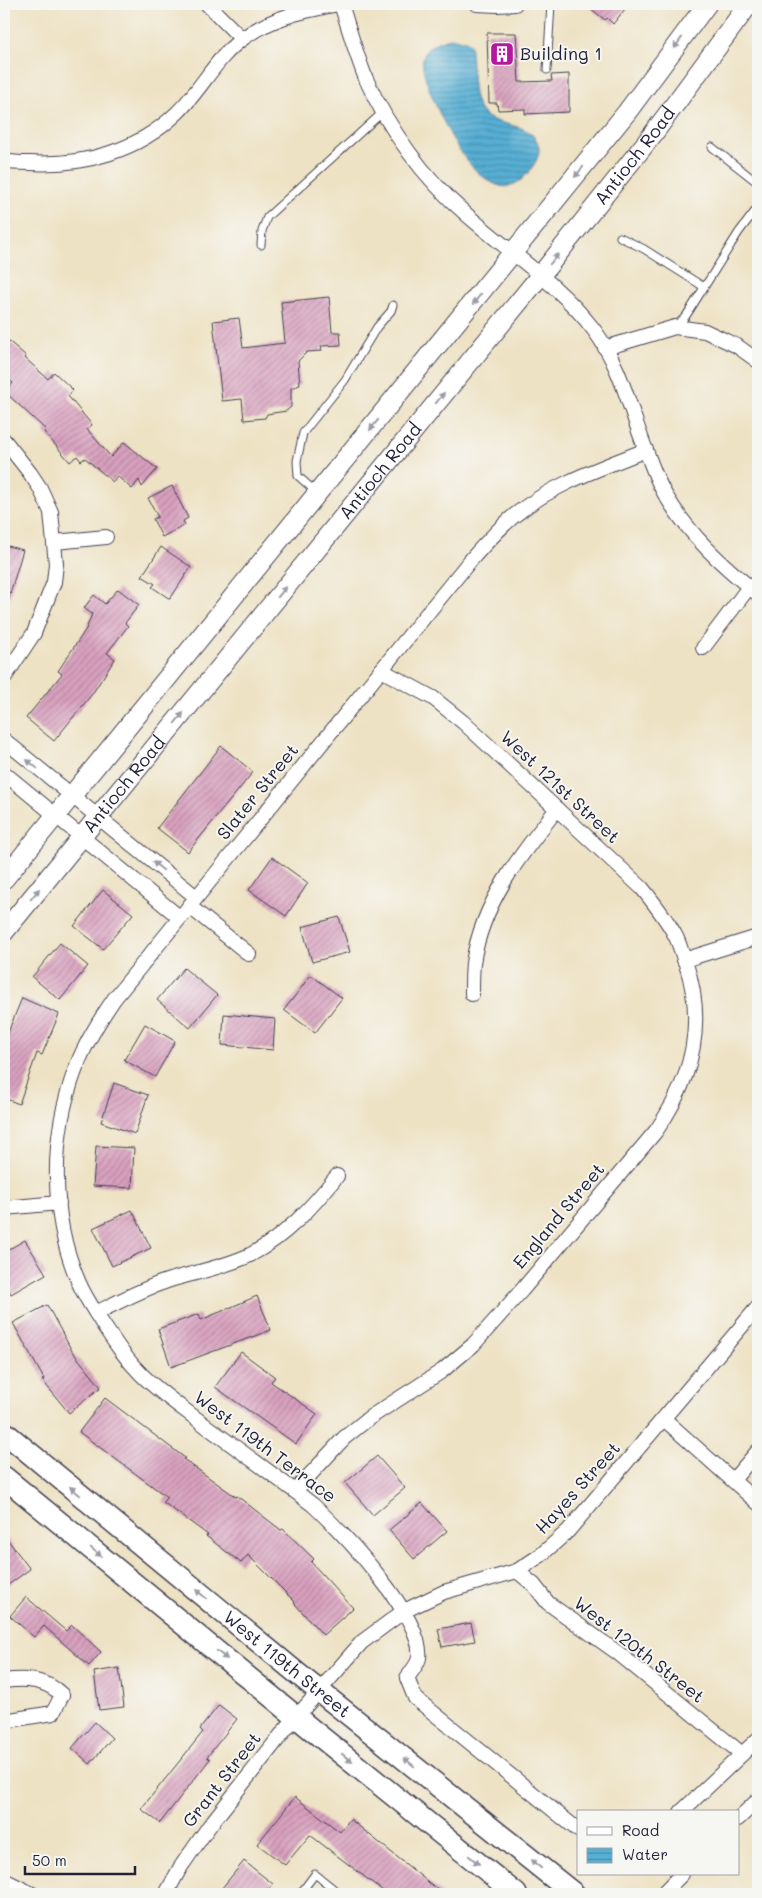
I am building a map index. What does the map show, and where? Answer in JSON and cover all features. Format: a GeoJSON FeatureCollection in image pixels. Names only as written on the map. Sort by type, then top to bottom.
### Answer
{"type":"FeatureCollection","features":[{"type":"Feature","properties":{"kind":"main road","name":"Antioch Road"},"geometry":{"type":"LineString","coordinates":[[4,879],[513,254],[627,112],[707,4]]}},
{"type":"Feature","properties":{"kind":"main road","name":"Antioch Road"},"geometry":{"type":"LineString","coordinates":[[4,932],[540,276],[653,134],[749,4]]}},
{"type":"Feature","properties":{"kind":"main road","name":"West 119th Street"},"geometry":{"type":"LineString","coordinates":[[4,1432],[319,1690],[574,1894]]}},
{"type":"Feature","properties":{"kind":"main road","name":"West 119th Street"},"geometry":{"type":"LineString","coordinates":[[4,1477],[516,1894]]}},
{"type":"Feature","properties":{"kind":"street"},"geometry":{"type":"LineString","coordinates":[[207,4],[242,39]]}},
{"type":"Feature","properties":{"kind":"street"},"geometry":{"type":"LineString","coordinates":[[4,160],[52,164],[87,161],[119,151],[157,131],[178,112],[223,55],[264,24],[292,14],[339,4],[366,79],[383,112],[412,157],[464,213],[572,303],[594,330],[615,367],[665,495],[696,538],[718,560],[754,590],[703,648]]}},
{"type":"Feature","properties":{"kind":"street"},"geometry":{"type":"LineString","coordinates":[[477,4],[515,4]]}},
{"type":"Feature","properties":{"kind":"street"},"geometry":{"type":"LineString","coordinates":[[605,348],[675,327],[705,331],[737,346],[758,361]]}},
{"type":"Feature","properties":{"kind":"street"},"geometry":{"type":"LineString","coordinates":[[4,440],[40,488],[51,512],[56,564],[54,582],[34,633],[4,678]]}},
{"type":"Feature","properties":{"kind":"street","name":"Slater Street"},"geometry":{"type":"LineString","coordinates":[[59,1203],[57,1187],[59,1137],[66,1096],[85,1046],[114,999],[192,901],[487,542],[516,515],[548,492],[646,450]]}},
{"type":"Feature","properties":{"kind":"street"},"geometry":{"type":"LineString","coordinates":[[54,542],[106,537]]}},
{"type":"Feature","properties":{"kind":"street","name":"West 121st Street"},"geometry":{"type":"LineString","coordinates":[[381,670],[433,698],[463,722],[642,888],[676,936],[684,960]]}},
{"type":"Feature","properties":{"kind":"street"},"geometry":{"type":"LineString","coordinates":[[4,740],[98,817],[249,954]]}},
{"type":"Feature","properties":{"kind":"street"},"geometry":{"type":"LineString","coordinates":[[4,773],[179,917]]}},
{"type":"Feature","properties":{"kind":"street"},"geometry":{"type":"LineString","coordinates":[[472,994],[476,946],[490,906],[525,849],[557,809]]}},
{"type":"Feature","properties":{"kind":"street"},"geometry":{"type":"LineString","coordinates":[[684,960],[758,937]]}},
{"type":"Feature","properties":{"kind":"street","name":"England Street"},"geometry":{"type":"LineString","coordinates":[[295,1491],[344,1438],[369,1418],[442,1371],[473,1345],[656,1131],[669,1112],[682,1087],[691,1056],[695,1008],[692,982],[684,960]]}},
{"type":"Feature","properties":{"kind":"street"},"geometry":{"type":"LineString","coordinates":[[96,1313],[160,1284],[224,1265],[250,1254],[279,1237],[297,1221],[337,1176]]}},
{"type":"Feature","properties":{"kind":"street"},"geometry":{"type":"LineString","coordinates":[[4,1208],[59,1203]]}},
{"type":"Feature","properties":{"kind":"street","name":"West 119th Terrace"},"geometry":{"type":"LineString","coordinates":[[59,1203],[66,1245],[79,1284],[119,1350],[142,1375],[169,1398],[295,1491],[334,1525],[364,1558],[404,1612],[417,1640],[419,1659],[407,1678],[415,1698],[577,1829]]}},
{"type":"Feature","properties":{"kind":"street","name":"Hayes Street"},"geometry":{"type":"LineString","coordinates":[[296,1716],[362,1642],[404,1612],[444,1592],[517,1571],[541,1555],[568,1531],[758,1306]]}},
{"type":"Feature","properties":{"kind":"street"},"geometry":{"type":"LineString","coordinates":[[664,1418],[758,1503]]}},
{"type":"Feature","properties":{"kind":"street"},"geometry":{"type":"LineString","coordinates":[[733,1480],[758,1451]]}},
{"type":"Feature","properties":{"kind":"street","name":"West 120th Street"},"geometry":{"type":"LineString","coordinates":[[517,1571],[534,1586],[548,1603],[618,1653],[740,1757]]}},
{"type":"Feature","properties":{"kind":"street"},"geometry":{"type":"LineString","coordinates":[[4,1681],[38,1680],[56,1689],[62,1695],[53,1713],[4,1721]]}},
{"type":"Feature","properties":{"kind":"street","name":"Grant Street"},"geometry":{"type":"LineString","coordinates":[[166,1894],[180,1868],[210,1825],[296,1716]]}},
{"type":"Feature","properties":{"kind":"street"},"geometry":{"type":"LineString","coordinates":[[683,1810],[758,1739]]}},
{"type":"Feature","properties":{"kind":"street"},"geometry":{"type":"LineString","coordinates":[[740,1817],[758,1800]]}},
{"type":"Feature","properties":{"kind":"street"},"geometry":{"type":"LineString","coordinates":[[662,1894],[680,1876]]}},
{"type":"Feature","properties":{"kind":"street"},"geometry":{"type":"LineString","coordinates":[[4,1880],[32,1894]]}},
{"type":"Feature","properties":{"kind":"lane"},"geometry":{"type":"LineString","coordinates":[[547,70],[551,4]]}},
{"type":"Feature","properties":{"kind":"lane"},"geometry":{"type":"LineString","coordinates":[[261,245],[262,231],[267,217],[383,112]]}},
{"type":"Feature","properties":{"kind":"lane"},"geometry":{"type":"LineString","coordinates":[[712,147],[758,183]]}},
{"type":"Feature","properties":{"kind":"lane"},"geometry":{"type":"LineString","coordinates":[[675,327],[686,316],[739,232],[758,207]]}},
{"type":"Feature","properties":{"kind":"lane"},"geometry":{"type":"LineString","coordinates":[[620,237],[644,248],[704,287]]}},
{"type":"Feature","properties":{"kind":"lane"},"geometry":{"type":"LineString","coordinates":[[318,494],[298,476],[297,461],[303,433],[345,380],[377,327],[391,311],[393,305]]}},
{"type":"Feature","properties":{"kind":"lane"},"geometry":{"type":"LineString","coordinates":[[300,1894],[315,1874],[340,1894]]}},
{"type":"Feature","properties":{"kind":"water"},"geometry":{"type":"Polygon","coordinates":[[[450,38],[466,40],[470,44],[473,88],[477,105],[481,111],[495,121],[530,133],[536,139],[539,152],[533,166],[521,180],[507,187],[494,184],[483,177],[463,156],[442,119],[425,77],[423,57],[427,49],[438,42],[450,38]]]}},
{"type":"Feature","properties":{"kind":"building"},"geometry":{"type":"Polygon","coordinates":[[[585,4],[629,4],[613,24],[585,4]]]}},
{"type":"Feature","properties":{"kind":"building","name":"Building 1"},"geometry":{"type":"Polygon","coordinates":[[[487,33],[516,33],[519,82],[552,81],[551,75],[569,74],[569,112],[525,114],[525,109],[498,110],[497,103],[489,103],[487,33]]]}},
{"type":"Feature","properties":{"kind":"building"},"geometry":{"type":"Polygon","coordinates":[[[329,297],[332,332],[340,332],[341,345],[321,346],[322,351],[307,352],[298,361],[300,385],[291,388],[291,407],[286,411],[267,414],[265,418],[244,420],[242,399],[222,401],[213,321],[239,318],[243,348],[285,343],[281,302],[329,297]]]}},
{"type":"Feature","properties":{"kind":"building"},"geometry":{"type":"Polygon","coordinates":[[[4,337],[48,379],[54,372],[73,390],[68,396],[92,425],[87,429],[111,457],[124,442],[157,469],[142,487],[139,480],[132,489],[117,476],[113,482],[85,458],[81,461],[77,456],[70,462],[44,432],[46,430],[5,392],[13,383],[4,376],[4,337]]]}},
{"type":"Feature","properties":{"kind":"building"},"geometry":{"type":"Polygon","coordinates":[[[172,486],[188,518],[183,521],[185,525],[162,537],[153,519],[158,517],[148,498],[172,486]]]}},
{"type":"Feature","properties":{"kind":"building"},"geometry":{"type":"Polygon","coordinates":[[[4,545],[23,550],[7,604],[4,604],[4,545]]]}},
{"type":"Feature","properties":{"kind":"building"},"geometry":{"type":"Polygon","coordinates":[[[161,547],[191,567],[170,599],[152,587],[155,584],[142,576],[161,547]]]}},
{"type":"Feature","properties":{"kind":"building"},"geometry":{"type":"Polygon","coordinates":[[[118,589],[139,605],[125,623],[128,626],[107,653],[115,659],[92,694],[54,741],[26,718],[62,674],[58,671],[86,629],[92,614],[84,608],[94,595],[105,604],[118,589]]]}},
{"type":"Feature","properties":{"kind":"building"},"geometry":{"type":"Polygon","coordinates":[[[221,746],[253,772],[188,852],[157,828],[221,746]]]}},
{"type":"Feature","properties":{"kind":"building"},"geometry":{"type":"Polygon","coordinates":[[[272,857],[308,883],[286,916],[249,890],[272,857]]]}},
{"type":"Feature","properties":{"kind":"building"},"geometry":{"type":"Polygon","coordinates":[[[103,890],[133,914],[103,949],[74,926],[103,890]]]}},
{"type":"Feature","properties":{"kind":"building"},"geometry":{"type":"Polygon","coordinates":[[[339,917],[350,952],[312,962],[302,927],[339,917]]]}},
{"type":"Feature","properties":{"kind":"building"},"geometry":{"type":"Polygon","coordinates":[[[60,943],[88,966],[60,1000],[32,977],[60,943]]]}},
{"type":"Feature","properties":{"kind":"building"},"geometry":{"type":"Polygon","coordinates":[[[184,968],[217,995],[190,1028],[157,1000],[184,968]]]}},
{"type":"Feature","properties":{"kind":"building"},"geometry":{"type":"Polygon","coordinates":[[[311,975],[342,998],[315,1033],[284,1010],[311,975]]]}},
{"type":"Feature","properties":{"kind":"building"},"geometry":{"type":"Polygon","coordinates":[[[22,998],[59,1014],[42,1055],[37,1053],[19,1104],[4,1098],[4,1042],[22,998]]]}},
{"type":"Feature","properties":{"kind":"building"},"geometry":{"type":"Polygon","coordinates":[[[224,1014],[275,1019],[273,1050],[222,1045],[224,1014]]]}},
{"type":"Feature","properties":{"kind":"building"},"geometry":{"type":"Polygon","coordinates":[[[145,1024],[175,1041],[155,1077],[124,1060],[145,1024]]]}},
{"type":"Feature","properties":{"kind":"building"},"geometry":{"type":"Polygon","coordinates":[[[114,1083],[148,1095],[135,1134],[101,1122],[114,1083]]]}},
{"type":"Feature","properties":{"kind":"building"},"geometry":{"type":"Polygon","coordinates":[[[96,1146],[134,1148],[132,1188],[93,1186],[96,1146]]]}},
{"type":"Feature","properties":{"kind":"building"},"geometry":{"type":"Polygon","coordinates":[[[132,1210],[151,1248],[112,1266],[93,1228],[132,1210]]]}},
{"type":"Feature","properties":{"kind":"building"},"geometry":{"type":"Polygon","coordinates":[[[25,1240],[46,1274],[11,1294],[4,1283],[4,1252],[25,1240]]]}},
{"type":"Feature","properties":{"kind":"building"},"geometry":{"type":"Polygon","coordinates":[[[257,1296],[271,1330],[171,1367],[158,1329],[199,1314],[201,1320],[257,1296]]]}},
{"type":"Feature","properties":{"kind":"building"},"geometry":{"type":"Polygon","coordinates":[[[47,1305],[72,1351],[101,1387],[69,1413],[42,1380],[44,1379],[13,1323],[47,1305]]]}},
{"type":"Feature","properties":{"kind":"building"},"geometry":{"type":"Polygon","coordinates":[[[241,1352],[275,1377],[271,1382],[317,1414],[296,1444],[215,1387],[241,1352]]]}},
{"type":"Feature","properties":{"kind":"building"},"geometry":{"type":"Polygon","coordinates":[[[105,1398],[185,1458],[183,1459],[237,1496],[281,1530],[283,1529],[314,1559],[311,1562],[353,1608],[323,1635],[295,1602],[248,1555],[241,1563],[206,1536],[208,1535],[163,1502],[167,1497],[79,1432],[105,1398]]]}},
{"type":"Feature","properties":{"kind":"building"},"geometry":{"type":"Polygon","coordinates":[[[377,1456],[405,1488],[373,1515],[345,1483],[377,1456]]]}},
{"type":"Feature","properties":{"kind":"building"},"geometry":{"type":"Polygon","coordinates":[[[422,1503],[447,1531],[414,1559],[389,1530],[422,1503]]]}},
{"type":"Feature","properties":{"kind":"building"},"geometry":{"type":"Polygon","coordinates":[[[4,1535],[30,1569],[4,1588],[4,1535]]]}},
{"type":"Feature","properties":{"kind":"building"},"geometry":{"type":"Polygon","coordinates":[[[26,1597],[66,1631],[72,1625],[101,1652],[89,1666],[44,1626],[34,1637],[10,1616],[26,1597]]]}},
{"type":"Feature","properties":{"kind":"building"},"geometry":{"type":"Polygon","coordinates":[[[471,1623],[475,1641],[442,1647],[438,1629],[471,1623]]]}},
{"type":"Feature","properties":{"kind":"building"},"geometry":{"type":"Polygon","coordinates":[[[119,1668],[124,1707],[99,1710],[94,1672],[119,1668]]]}},
{"type":"Feature","properties":{"kind":"building"},"geometry":{"type":"Polygon","coordinates":[[[219,1705],[237,1719],[207,1757],[210,1759],[160,1823],[141,1809],[203,1732],[200,1729],[219,1705]]]}},
{"type":"Feature","properties":{"kind":"building"},"geometry":{"type":"Polygon","coordinates":[[[95,1722],[112,1738],[90,1764],[72,1748],[95,1722]]]}},
{"type":"Feature","properties":{"kind":"building"},"geometry":{"type":"Polygon","coordinates":[[[295,1797],[340,1832],[350,1819],[443,1894],[387,1894],[310,1835],[285,1865],[257,1844],[295,1797]]]}},
{"type":"Feature","properties":{"kind":"building"},"geometry":{"type":"Polygon","coordinates":[[[244,1861],[273,1884],[265,1894],[217,1894],[244,1861]]]}},
{"type":"Feature","properties":{"kind":"place","name":"Building 1"},"geometry":{"type":"Point","coordinates":[502,54]}}]}
